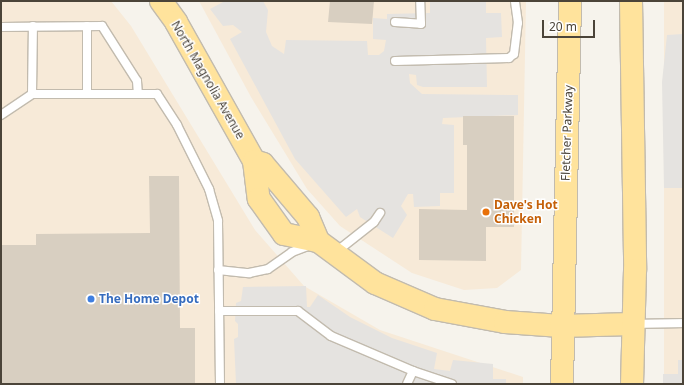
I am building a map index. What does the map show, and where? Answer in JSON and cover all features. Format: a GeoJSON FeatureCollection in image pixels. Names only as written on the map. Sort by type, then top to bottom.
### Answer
{"type":"FeatureCollection","features":[{"type":"Feature","properties":{"kind":"main road","name":"North Magnolia Avenue"},"geometry":{"type":"LineString","coordinates":[[161,1],[176,22],[254,161],[259,199],[284,234],[326,247],[375,283],[435,309],[498,321],[561,326],[632,324]]}},
{"type":"Feature","properties":{"kind":"main road","name":"Fletcher Parkway"},"geometry":{"type":"LineString","coordinates":[[562,384],[561,326],[570,1]]}},
{"type":"Feature","properties":{"kind":"main road"},"geometry":{"type":"LineString","coordinates":[[631,1],[635,270],[632,324],[632,384]]}},
{"type":"Feature","properties":{"kind":"main road","name":"North Magnolia Avenue"},"geometry":{"type":"LineString","coordinates":[[254,161],[263,164],[308,217],[326,247]]}},
{"type":"Feature","properties":{"kind":"lane"},"geometry":{"type":"LineString","coordinates":[[395,22],[421,24],[420,1]]}},
{"type":"Feature","properties":{"kind":"lane"},"geometry":{"type":"LineString","coordinates":[[395,60],[509,58],[514,54],[518,29],[515,1]]}},
{"type":"Feature","properties":{"kind":"lane"},"geometry":{"type":"LineString","coordinates":[[32,94],[33,26]]}},
{"type":"Feature","properties":{"kind":"lane"},"geometry":{"type":"LineString","coordinates":[[87,26],[87,94]]}},
{"type":"Feature","properties":{"kind":"lane"},"geometry":{"type":"LineString","coordinates":[[1,27],[102,26],[137,81],[138,94]]}},
{"type":"Feature","properties":{"kind":"lane"},"geometry":{"type":"LineString","coordinates":[[1,115],[32,94],[157,94],[177,125],[209,189],[218,220],[220,384]]}},
{"type":"Feature","properties":{"kind":"lane"},"geometry":{"type":"LineString","coordinates":[[218,270],[249,273],[268,268],[292,252],[326,247],[374,222],[380,213]]}},
{"type":"Feature","properties":{"kind":"lane"},"geometry":{"type":"LineString","coordinates":[[219,311],[298,311],[331,336],[413,371],[452,384]]}},
{"type":"Feature","properties":{"kind":"lane"},"geometry":{"type":"LineString","coordinates":[[632,324],[683,323]]}},
{"type":"Feature","properties":{"kind":"lane"},"geometry":{"type":"LineString","coordinates":[[407,384],[413,371]]}},
{"type":"Feature","properties":{"kind":"shaded area"},"geometry":{"type":"Polygon","coordinates":[[[1,1],[111,1],[131,26],[255,230],[304,286],[380,330],[523,377],[523,384],[1,384],[1,1]]]}},
{"type":"Feature","properties":{"kind":"shaded area"},"geometry":{"type":"Polygon","coordinates":[[[199,1],[526,1],[521,270],[497,288],[464,290],[412,273],[340,226],[307,189],[251,97],[199,1]]]}},
{"type":"Feature","properties":{"kind":"shaded area"},"geometry":{"type":"Polygon","coordinates":[[[225,1],[263,1],[268,10],[266,32],[272,46],[284,54],[286,40],[367,41],[368,55],[379,55],[384,51],[386,40],[373,39],[373,18],[387,19],[387,14],[430,13],[430,1],[486,1],[486,13],[501,13],[502,37],[486,38],[487,87],[423,87],[417,85],[416,75],[409,74],[410,83],[422,94],[518,95],[518,115],[443,118],[442,124],[454,125],[454,193],[440,193],[440,206],[414,207],[413,194],[408,194],[401,206],[407,215],[393,238],[360,217],[357,209],[346,217],[295,159],[230,39],[242,32],[233,25],[223,26],[210,9],[225,1]]]}},
{"type":"Feature","properties":{"kind":"shaded area"},"geometry":{"type":"Polygon","coordinates":[[[664,1],[683,1],[683,384],[664,384],[664,1]]]}},
{"type":"Feature","properties":{"kind":"shaded area"},"geometry":{"type":"Polygon","coordinates":[[[683,34],[683,188],[664,188],[662,82],[667,35],[683,34]]]}},
{"type":"Feature","properties":{"kind":"shaded area"},"geometry":{"type":"Polygon","coordinates":[[[306,286],[307,307],[310,307],[318,295],[350,317],[392,338],[437,353],[434,369],[450,371],[453,360],[493,364],[493,379],[506,379],[506,384],[236,384],[234,339],[238,337],[238,324],[235,321],[236,303],[241,301],[243,287],[306,286]]]}},
{"type":"Feature","properties":{"kind":"shaded area"},"geometry":{"type":"Polygon","coordinates":[[[678,360],[683,360],[683,384],[663,384],[663,374],[678,374],[678,360]]]}},
{"type":"Feature","properties":{"kind":"building"},"geometry":{"type":"Polygon","coordinates":[[[330,1],[374,1],[372,24],[328,22],[330,1]]]}},
{"type":"Feature","properties":{"kind":"building"},"geometry":{"type":"Polygon","coordinates":[[[463,116],[514,116],[514,227],[486,227],[486,261],[419,260],[419,209],[467,210],[467,145],[463,145],[463,116]]]}},
{"type":"Feature","properties":{"kind":"building","name":"The Home Depot"},"geometry":{"type":"Polygon","coordinates":[[[149,176],[179,176],[180,328],[195,328],[195,384],[1,384],[1,245],[36,245],[36,234],[150,233],[149,176]]]}},
{"type":"Feature","properties":{"kind":"place","name":"Dave's Hot Chicken"},"geometry":{"type":"Point","coordinates":[486,212]}},
{"type":"Feature","properties":{"kind":"place","name":"The Home Depot"},"geometry":{"type":"Point","coordinates":[91,299]}}]}
